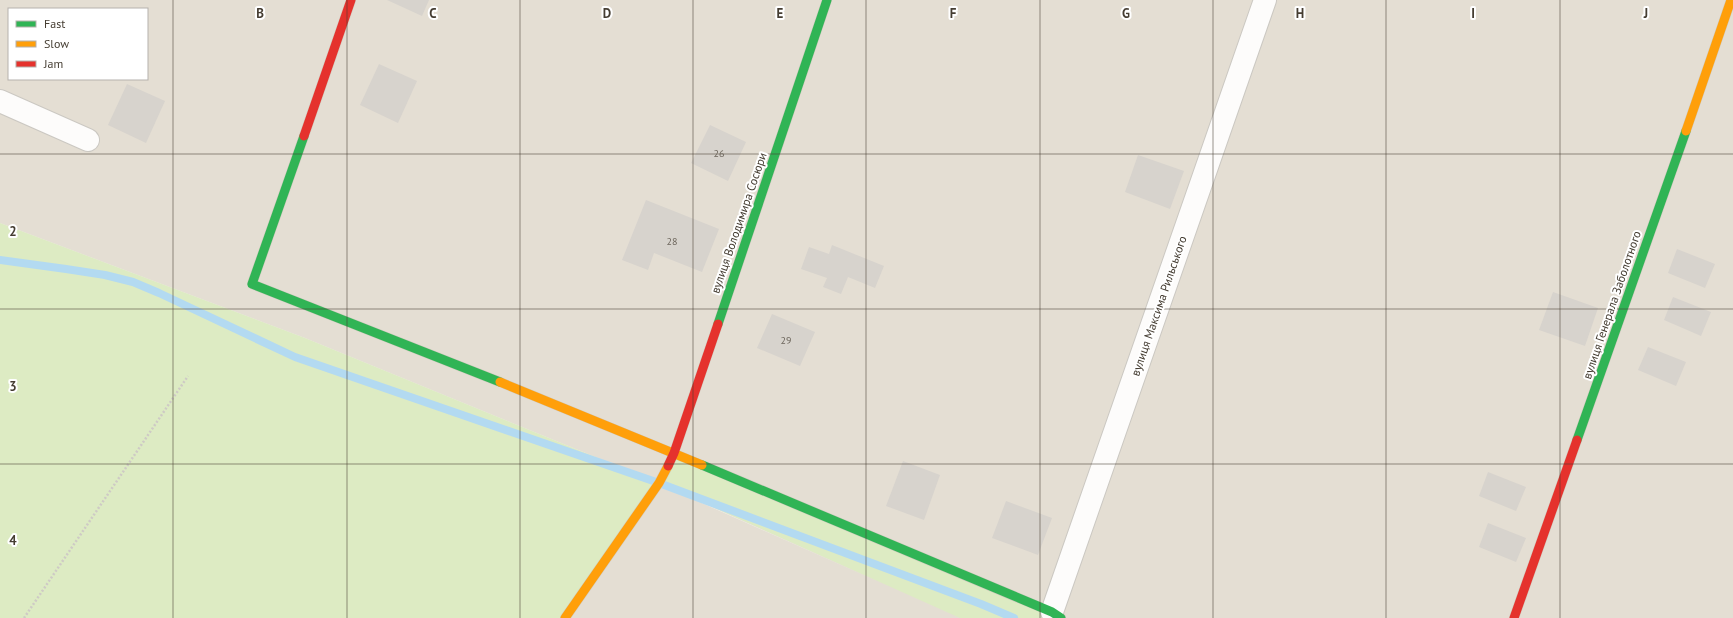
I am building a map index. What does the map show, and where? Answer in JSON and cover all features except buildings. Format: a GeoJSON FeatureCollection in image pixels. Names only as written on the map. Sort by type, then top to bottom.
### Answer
{"type":"FeatureCollection","features":[{"type":"Feature","properties":{"kind":"street"},"geometry":{"type":"LineString","coordinates":[[351,0],[252,284],[674,453],[1057,615]]}},
{"type":"Feature","properties":{"kind":"street","name":"вулиця Володимира Сосюри"},"geometry":{"type":"LineString","coordinates":[[565,618],[659,483],[674,453],[827,0]]}},
{"type":"Feature","properties":{"kind":"street","name":"вулиця Максима Рильського"},"geometry":{"type":"LineString","coordinates":[[1057,615],[1265,0]]}},
{"type":"Feature","properties":{"kind":"street","name":"вулиця Генерала Заболотного"},"geometry":{"type":"LineString","coordinates":[[1514,618],[1610,350],[1731,0]]}},
{"type":"Feature","properties":{"kind":"street"},"geometry":{"type":"LineString","coordinates":[[0,101],[88,140]]}},
{"type":"Feature","properties":{"kind":"path"},"geometry":{"type":"LineString","coordinates":[[24,618],[188,376]]}},
{"type":"Feature","properties":{"kind":"shaded area"},"geometry":{"type":"Polygon","coordinates":[[[0,0],[1733,0],[1733,618],[565,618],[659,484],[884,584],[659,483],[305,338],[0,223],[0,0]]]}},
{"type":"Feature","properties":{"kind":"green space"},"geometry":{"type":"Polygon","coordinates":[[[0,223],[305,338],[659,483],[565,618],[0,618],[0,223]]]}},
{"type":"Feature","properties":{"kind":"green space"},"geometry":{"type":"Polygon","coordinates":[[[674,453],[1061,618],[960,618],[659,483],[674,453]]]}},
{"type":"Feature","properties":{"kind":"waterway"},"geometry":{"type":"LineString","coordinates":[[0,260],[105,275],[133,282],[295,357],[659,483],[981,604],[1014,618]]}},
{"type":"Feature","properties":{"kind":"traffic: fast"},"geometry":{"type":"LineString","coordinates":[[718,324],[827,0]]}},
{"type":"Feature","properties":{"kind":"traffic: fast"},"geometry":{"type":"LineString","coordinates":[[1577,440],[1686,131]]}},
{"type":"Feature","properties":{"kind":"traffic: fast"},"geometry":{"type":"LineString","coordinates":[[304,136],[252,284],[500,382]]}},
{"type":"Feature","properties":{"kind":"traffic: fast"},"geometry":{"type":"LineString","coordinates":[[702,465],[1052,612],[1061,618]]}},
{"type":"Feature","properties":{"kind":"traffic: slow"},"geometry":{"type":"LineString","coordinates":[[1686,131],[1731,0]]}},
{"type":"Feature","properties":{"kind":"traffic: slow"},"geometry":{"type":"LineString","coordinates":[[500,382],[702,465]]}},
{"type":"Feature","properties":{"kind":"traffic: slow"},"geometry":{"type":"LineString","coordinates":[[565,618],[659,483],[668,466]]}},
{"type":"Feature","properties":{"kind":"traffic: jam"},"geometry":{"type":"LineString","coordinates":[[304,136],[351,0]]}},
{"type":"Feature","properties":{"kind":"traffic: jam"},"geometry":{"type":"LineString","coordinates":[[668,466],[674,453],[718,324]]}},
{"type":"Feature","properties":{"kind":"traffic: jam"},"geometry":{"type":"LineString","coordinates":[[1514,618],[1577,440]]}}]}
